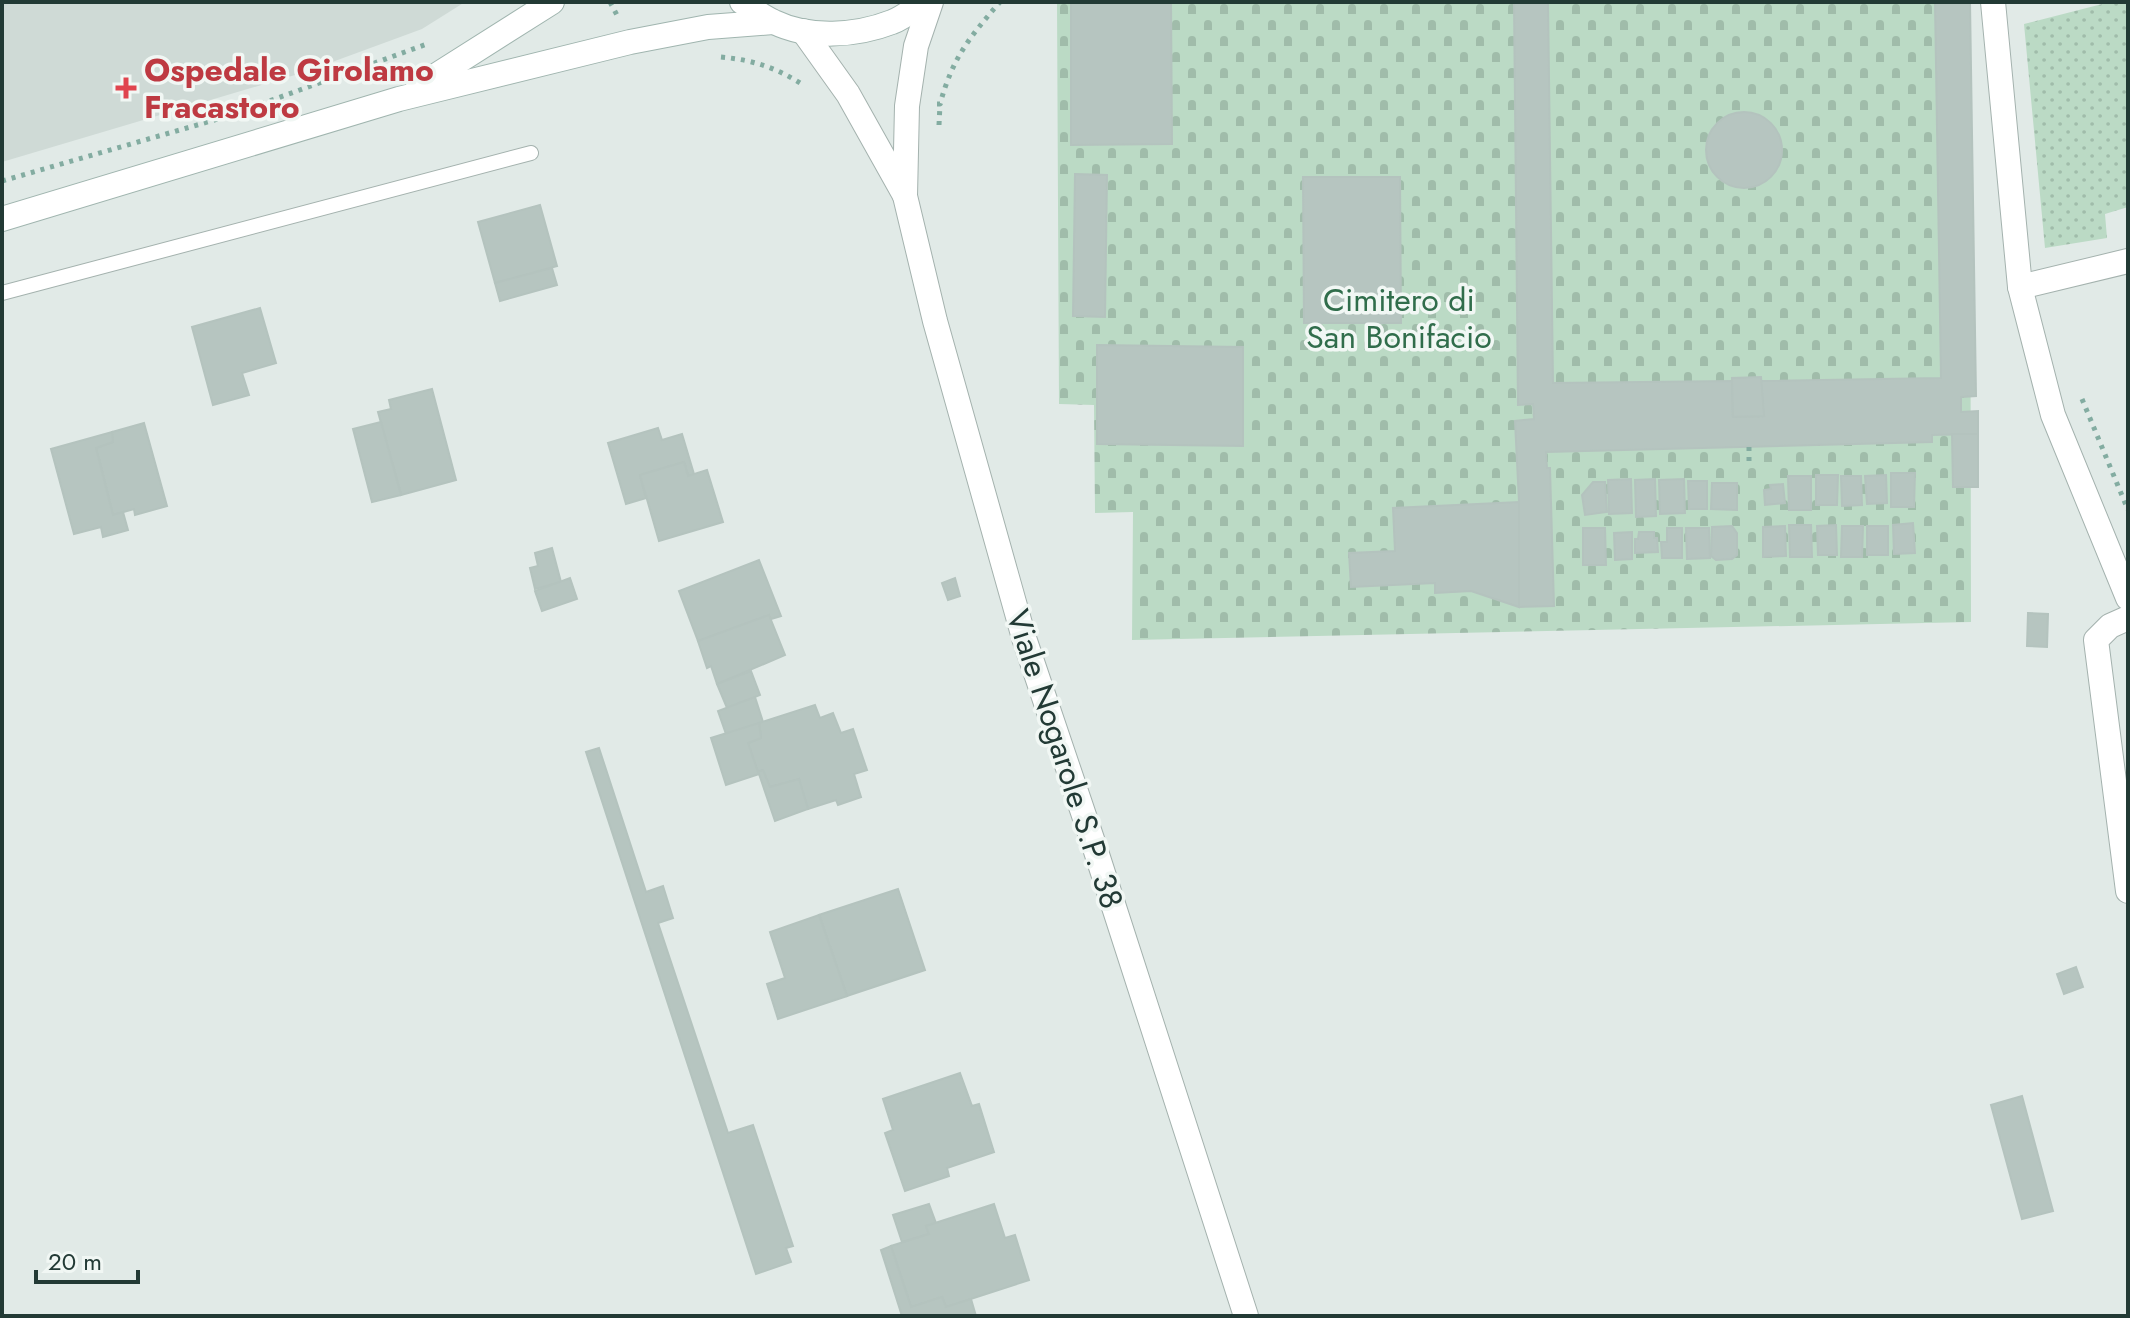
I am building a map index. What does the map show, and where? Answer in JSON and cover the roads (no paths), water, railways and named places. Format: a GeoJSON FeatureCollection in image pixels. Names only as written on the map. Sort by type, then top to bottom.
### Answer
{"type":"FeatureCollection","features":[{"type":"Feature","properties":{"kind":"street"},"geometry":{"type":"LineString","coordinates":[[399,99],[552,2]]}},
{"type":"Feature","properties":{"kind":"street"},"geometry":{"type":"LineString","coordinates":[[742,2],[773,22],[803,31],[849,33],[894,21],[924,2]]}},
{"type":"Feature","properties":{"kind":"street"},"geometry":{"type":"LineString","coordinates":[[905,196],[907,106],[916,46],[931,2]]}},
{"type":"Feature","properties":{"kind":"street"},"geometry":{"type":"LineString","coordinates":[[1993,2],[2020,287],[2053,415],[2128,598]]}},
{"type":"Feature","properties":{"kind":"street"},"geometry":{"type":"LineString","coordinates":[[2,219],[399,99],[644,39],[708,27],[773,22]]}},
{"type":"Feature","properties":{"kind":"street"},"geometry":{"type":"LineString","coordinates":[[803,31],[848,94],[905,196]]}},
{"type":"Feature","properties":{"kind":"street","name":"Viale Nogarole S.P. 38"},"geometry":{"type":"LineString","coordinates":[[905,196],[935,321],[1024,638],[1246,1316]]}},
{"type":"Feature","properties":{"kind":"street"},"geometry":{"type":"LineString","coordinates":[[2020,287],[2128,261]]}},
{"type":"Feature","properties":{"kind":"street"},"geometry":{"type":"LineString","coordinates":[[2128,618],[2110,626],[2096,640],[2128,891]]}},
{"type":"Feature","properties":{"kind":"lane"},"geometry":{"type":"LineString","coordinates":[[2,293],[531,153]]}},
{"type":"Feature","properties":{"kind":"place","name":"Ospedale Girolamo Fracastoro"},"geometry":{"type":"Point","coordinates":[126,88]}},
{"type":"Feature","properties":{"kind":"park label","name":"Cimitero di San Bonifacio"},"geometry":{"type":"Point","coordinates":[1399,318]}}]}
